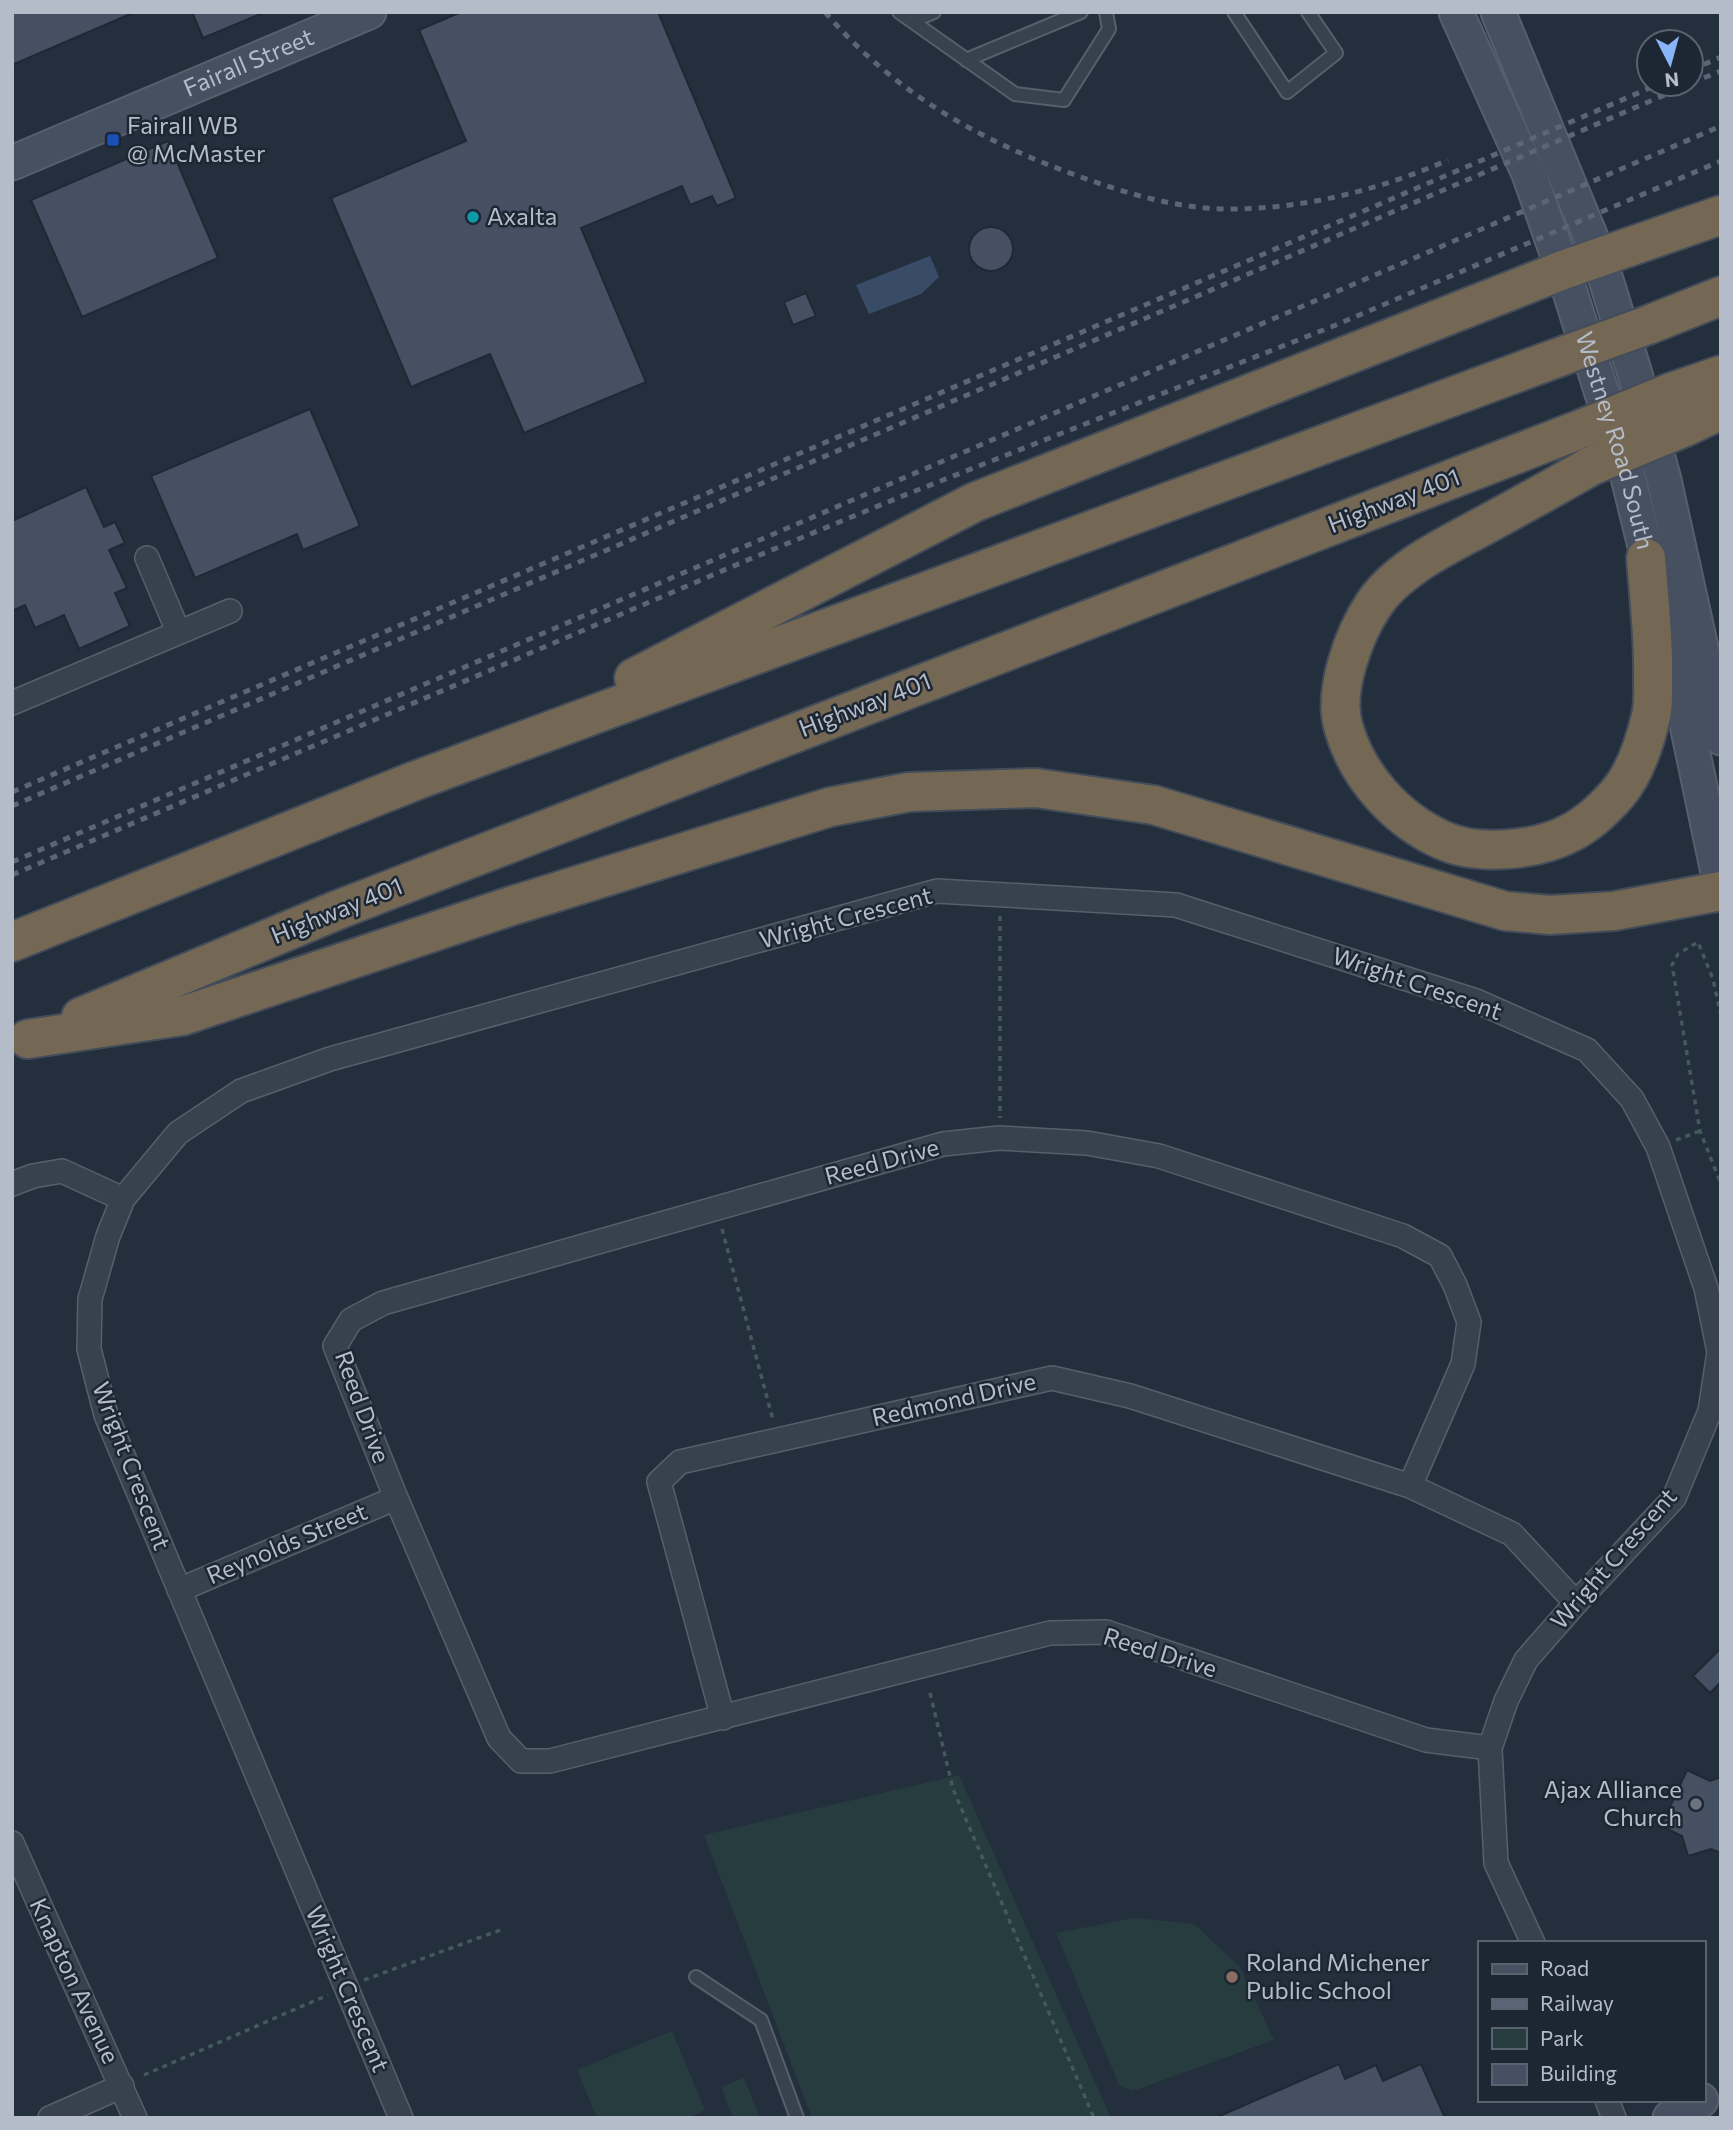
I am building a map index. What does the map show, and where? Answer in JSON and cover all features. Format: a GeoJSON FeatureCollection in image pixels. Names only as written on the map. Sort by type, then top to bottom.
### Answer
{"type":"FeatureCollection","features":[{"type":"Feature","properties":{"kind":"highway"},"geometry":{"type":"LineString","coordinates":[[417,780],[601,695],[975,502],[1563,270],[1721,215]]}},
{"type":"Feature","properties":{"kind":"highway"},"geometry":{"type":"LineString","coordinates":[[12,942],[417,780],[1721,296]]}},
{"type":"Feature","properties":{"kind":"highway","name":"Highway 401"},"geometry":{"type":"LineString","coordinates":[[20,1042],[366,899],[1581,429],[1677,410],[1721,374]]}},
{"type":"Feature","properties":{"kind":"highway"},"geometry":{"type":"LineString","coordinates":[[1646,558],[1654,648],[1652,712],[1641,752],[1620,791],[1601,812],[1569,834],[1522,848],[1488,851],[1443,841],[1410,822],[1378,793],[1359,765],[1343,727],[1341,704],[1346,666],[1359,630],[1375,602],[1414,564],[1591,467],[1677,410],[1721,410]]}},
{"type":"Feature","properties":{"kind":"highway"},"geometry":{"type":"LineString","coordinates":[[20,1042],[182,1016],[511,906],[830,807],[909,792],[1036,788],[1154,804],[1505,911],[1550,915],[1614,912],[1721,889]]}},
{"type":"Feature","properties":{"kind":"main road","name":"Fairall Street"},"geometry":{"type":"LineString","coordinates":[[12,163],[369,12]]}},
{"type":"Feature","properties":{"kind":"main road","name":"Westney Road South"},"geometry":{"type":"LineString","coordinates":[[1456,12],[1528,174],[1563,270],[1627,473],[1677,677],[1721,889]]}},
{"type":"Feature","properties":{"kind":"main road","name":"Westney Road South"},"geometry":{"type":"LineString","coordinates":[[1498,12],[1599,257],[1639,387],[1664,480],[1721,738]]}},
{"type":"Feature","properties":{"kind":"main road"},"geometry":{"type":"LineString","coordinates":[[1705,2098],[1721,2089]]}},
{"type":"Feature","properties":{"kind":"main road"},"geometry":{"type":"LineString","coordinates":[[1670,2118],[1698,2102]]}},
{"type":"Feature","properties":{"kind":"street"},"geometry":{"type":"LineString","coordinates":[[147,558],[178,631]]}},
{"type":"Feature","properties":{"kind":"street"},"geometry":{"type":"LineString","coordinates":[[12,703],[230,611]]}},
{"type":"Feature","properties":{"kind":"street","name":"Wright Crescent"},"geometry":{"type":"LineString","coordinates":[[401,2118],[106,1415],[89,1349],[90,1299],[108,1236],[123,1199],[178,1133],[241,1091],[330,1059],[937,891],[1176,905],[1476,1001],[1536,1026],[1587,1050],[1632,1099],[1658,1147],[1706,1288],[1718,1352],[1710,1411],[1674,1498],[1526,1660],[1506,1701],[1490,1748],[1496,1863],[1532,1941]]}},
{"type":"Feature","properties":{"kind":"street","name":"Reed Drive"},"geometry":{"type":"LineString","coordinates":[[1410,1486],[1463,1364],[1469,1322],[1440,1256],[1403,1236],[1159,1156],[1087,1143],[999,1138],[943,1144],[383,1303],[351,1320],[335,1346],[396,1498],[499,1738],[521,1761],[550,1761],[1049,1633],[1106,1632],[1426,1740],[1490,1748]]}},
{"type":"Feature","properties":{"kind":"street"},"geometry":{"type":"LineString","coordinates":[[12,1184],[33,1176],[62,1171],[123,1199]]}},
{"type":"Feature","properties":{"kind":"street","name":"Redmond Drive"},"geometry":{"type":"LineString","coordinates":[[723,1718],[659,1482],[680,1462],[1052,1378],[1130,1396],[1410,1486],[1512,1534],[1576,1603]]}},
{"type":"Feature","properties":{"kind":"street","name":"Reynolds Street"},"geometry":{"type":"LineString","coordinates":[[179,1590],[396,1498]]}},
{"type":"Feature","properties":{"kind":"street","name":"Knapton Avenue"},"geometry":{"type":"LineString","coordinates":[[12,1843],[18,1872],[135,2118]]}},
{"type":"Feature","properties":{"kind":"street"},"geometry":{"type":"LineString","coordinates":[[50,2118],[122,2086]]}},
{"type":"Feature","properties":{"kind":"street"},"geometry":{"type":"LineString","coordinates":[[1607,2102],[1614,2118]]}},
{"type":"Feature","properties":{"kind":"lane"},"geometry":{"type":"LineString","coordinates":[[900,12],[1015,94],[1065,100],[1109,29],[1106,12]]}},
{"type":"Feature","properties":{"kind":"lane"},"geometry":{"type":"LineString","coordinates":[[912,21],[934,12]]}},
{"type":"Feature","properties":{"kind":"lane"},"geometry":{"type":"LineString","coordinates":[[966,60],[1081,12]]}},
{"type":"Feature","properties":{"kind":"lane"},"geometry":{"type":"LineString","coordinates":[[1234,12],[1287,92],[1336,53],[1308,12]]}},
{"type":"Feature","properties":{"kind":"lane"},"geometry":{"type":"LineString","coordinates":[[696,1977],[761,2020],[797,2118]]}},
{"type":"Feature","properties":{"kind":"path"},"geometry":{"type":"LineString","coordinates":[[998,896],[999,1138]]}},
{"type":"Feature","properties":{"kind":"path"},"geometry":{"type":"LineString","coordinates":[[1721,1016],[1713,979],[1698,942],[1678,954],[1672,965],[1700,1131],[1721,1184]]}},
{"type":"Feature","properties":{"kind":"path"},"geometry":{"type":"LineString","coordinates":[[716,1208],[773,1420]]}},
{"type":"Feature","properties":{"kind":"path"},"geometry":{"type":"LineString","coordinates":[[930,1693],[953,1789],[1094,2118]]}},
{"type":"Feature","properties":{"kind":"path"},"geometry":{"type":"LineString","coordinates":[[144,2075],[346,1987],[503,1929]]}},
{"type":"Feature","properties":{"kind":"green space"},"geometry":{"type":"Polygon","coordinates":[[[959,1775],[1111,2118],[812,2118],[704,1835],[959,1775]]]}},
{"type":"Feature","properties":{"kind":"green space"},"geometry":{"type":"Polygon","coordinates":[[[1134,1918],[1194,1924],[1240,1967],[1274,2040],[1133,2091],[1119,2085],[1056,1933],[1134,1918]]]}},
{"type":"Feature","properties":{"kind":"green space"},"geometry":{"type":"Polygon","coordinates":[[[672,2031],[705,2110],[688,2118],[597,2118],[577,2070],[672,2031]]]}},
{"type":"Feature","properties":{"kind":"green space"},"geometry":{"type":"Polygon","coordinates":[[[744,2078],[759,2116],[733,2118],[721,2087],[744,2078]]]}},
{"type":"Feature","properties":{"kind":"water"},"geometry":{"type":"Polygon","coordinates":[[[930,256],[939,277],[921,294],[869,314],[856,285],[930,256]]]}},
{"type":"Feature","properties":{"kind":"building"},"geometry":{"type":"Polygon","coordinates":[[[12,12],[135,12],[12,65],[12,12]]]}},
{"type":"Feature","properties":{"kind":"building"},"geometry":{"type":"Polygon","coordinates":[[[192,12],[263,12],[263,13],[203,38],[192,12]]]}},
{"type":"Feature","properties":{"kind":"building","name":"Axalta"},"geometry":{"type":"Polygon","coordinates":[[[461,12],[658,12],[736,198],[717,206],[712,196],[690,205],[682,186],[581,228],[646,382],[524,433],[490,354],[411,387],[331,198],[466,141],[419,30],[461,12]]]}},
{"type":"Feature","properties":{"kind":"building"},"geometry":{"type":"Polygon","coordinates":[[[168,141],[218,258],[82,317],[31,200],[168,141]]]}},
{"type":"Feature","properties":{"kind":"building"},"geometry":{"type":"Polygon","coordinates":[[[991,227],[1006,234],[1013,249],[1006,264],[991,271],[976,264],[969,249],[976,234],[991,227]]]}},
{"type":"Feature","properties":{"kind":"building"},"geometry":{"type":"Polygon","coordinates":[[[806,293],[816,316],[793,325],[784,302],[806,293]]]}},
{"type":"Feature","properties":{"kind":"building"},"geometry":{"type":"Polygon","coordinates":[[[310,409],[360,526],[303,550],[297,534],[195,578],[151,476],[310,409]]]}},
{"type":"Feature","properties":{"kind":"building"},"geometry":{"type":"Polygon","coordinates":[[[86,487],[104,527],[115,522],[125,543],[109,550],[127,588],[115,593],[130,626],[79,649],[64,615],[35,628],[25,605],[12,611],[12,521],[86,487]]]}},
{"type":"Feature","properties":{"kind":"building"},"geometry":{"type":"Polygon","coordinates":[[[1721,1648],[1721,1682],[1710,1693],[1693,1676],[1721,1648]]]}},
{"type":"Feature","properties":{"kind":"building","name":"Ajax Alliance Church"},"geometry":{"type":"Polygon","coordinates":[[[1687,1770],[1710,1781],[1721,1777],[1721,1853],[1711,1849],[1688,1856],[1682,1836],[1661,1826],[1687,1770]]]}},
{"type":"Feature","properties":{"kind":"building"},"geometry":{"type":"Polygon","coordinates":[[[1339,2064],[1345,2079],[1376,2065],[1383,2081],[1421,2064],[1445,2118],[1215,2118],[1339,2064]]]}},
{"type":"Feature","properties":{"kind":"railway"},"geometry":{"type":"LineString","coordinates":[[825,12],[852,41],[910,91],[975,131],[1044,163],[1100,184],[1157,200],[1216,209],[1290,205],[1371,188],[1448,160]]}},
{"type":"Feature","properties":{"kind":"railway"},"geometry":{"type":"LineString","coordinates":[[1705,64],[1721,57]]}},
{"type":"Feature","properties":{"kind":"railway"},"geometry":{"type":"LineString","coordinates":[[1705,77],[1721,71]]}},
{"type":"Feature","properties":{"kind":"railway"},"geometry":{"type":"LineString","coordinates":[[12,792],[1635,94]]}},
{"type":"Feature","properties":{"kind":"railway"},"geometry":{"type":"LineString","coordinates":[[12,806],[1657,98]]}},
{"type":"Feature","properties":{"kind":"railway"},"geometry":{"type":"LineString","coordinates":[[12,862],[1721,126]]}},
{"type":"Feature","properties":{"kind":"railway"},"geometry":{"type":"LineString","coordinates":[[12,875],[750,559],[1331,327],[1721,161]]}},
{"type":"Feature","properties":{"kind":"place","name":"Fairall WB @ McMaster"},"geometry":{"type":"Point","coordinates":[113,140]}},
{"type":"Feature","properties":{"kind":"place","name":"Axalta"},"geometry":{"type":"Point","coordinates":[473,217]}},
{"type":"Feature","properties":{"kind":"place","name":"Ajax Alliance Church"},"geometry":{"type":"Point","coordinates":[1696,1804]}},
{"type":"Feature","properties":{"kind":"place","name":"Roland Michener Public School"},"geometry":{"type":"Point","coordinates":[1232,1977]}}]}
